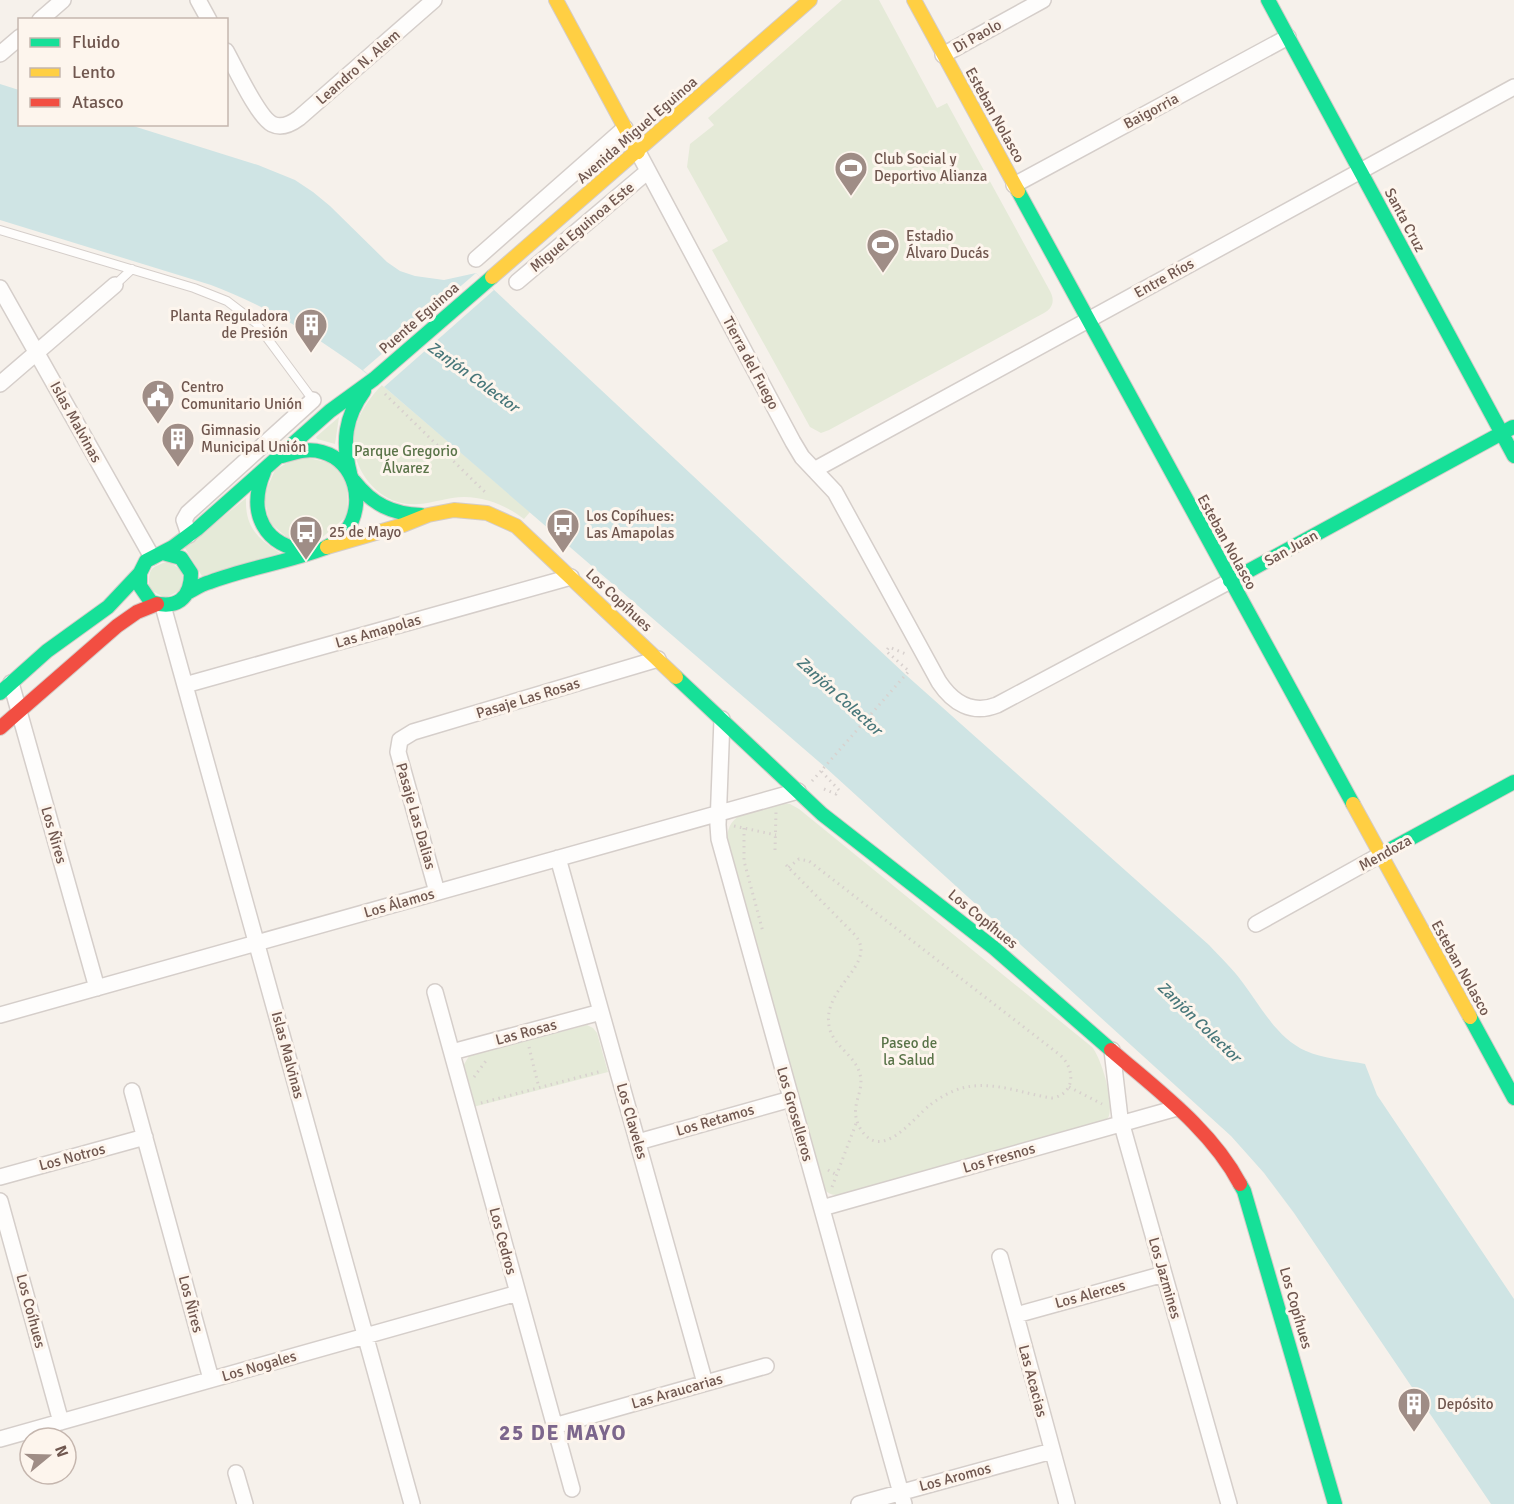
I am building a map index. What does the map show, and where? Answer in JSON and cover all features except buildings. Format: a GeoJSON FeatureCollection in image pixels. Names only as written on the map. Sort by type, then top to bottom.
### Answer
{"type":"FeatureCollection","features":[{"type":"Feature","properties":{"kind":"main road","name":"Tierra del Fuego"},"geometry":{"type":"LineString","coordinates":[[556,0],[638,152]]}},
{"type":"Feature","properties":{"kind":"main road","name":"Avenida Miguel Eguinoa"},"geometry":{"type":"LineString","coordinates":[[485,282],[638,152],[810,0]]}},
{"type":"Feature","properties":{"kind":"main road","name":"Esteban Nolasco"},"geometry":{"type":"LineString","coordinates":[[914,0],[1514,1098]]}},
{"type":"Feature","properties":{"kind":"main road","name":"Santa Cruz"},"geometry":{"type":"LineString","coordinates":[[1268,0],[1360,171],[1508,430],[1514,456]]}},
{"type":"Feature","properties":{"kind":"main road","name":"Puente Eguinoa"},"geometry":{"type":"LineString","coordinates":[[374,379],[485,282]]}},
{"type":"Feature","properties":{"kind":"main road"},"geometry":{"type":"LineString","coordinates":[[5,688],[62,639],[102,613],[140,573],[146,561],[189,535],[336,406],[374,379]]}},
{"type":"Feature","properties":{"kind":"main road"},"geometry":{"type":"LineString","coordinates":[[0,728],[123,621],[160,605],[175,604],[189,592],[208,582],[323,549],[344,534],[353,522],[358,501],[344,450],[346,421],[355,403],[374,379]]}},
{"type":"Feature","properties":{"kind":"main road","name":"San Juan"},"geometry":{"type":"LineString","coordinates":[[1230,581],[1508,430]]}},
{"type":"Feature","properties":{"kind":"main road"},"geometry":{"type":"LineString","coordinates":[[323,549],[305,551],[283,545],[271,537],[262,524],[256,503],[257,488],[263,474],[275,460],[297,450],[317,450],[336,458],[352,477]]}},
{"type":"Feature","properties":{"kind":"main road","name":"Los Copíhues"},"geometry":{"type":"LineString","coordinates":[[352,477],[365,495],[386,509],[400,514],[428,515]]}},
{"type":"Feature","properties":{"kind":"main road","name":"Los Copíhues"},"geometry":{"type":"LineString","coordinates":[[323,549],[403,525],[428,515],[454,510],[487,513],[503,518],[523,531],[722,719],[804,787],[846,833],[988,943],[1203,1131],[1233,1170],[1244,1191],[1335,1504]]}},
{"type":"Feature","properties":{"kind":"main road"},"geometry":{"type":"LineString","coordinates":[[157,555],[175,555],[185,562],[192,580],[189,592]]}},
{"type":"Feature","properties":{"kind":"main road"},"geometry":{"type":"LineString","coordinates":[[140,573],[142,592],[151,602],[160,605]]}},
{"type":"Feature","properties":{"kind":"main road","name":"Mendoza"},"geometry":{"type":"LineString","coordinates":[[1380,855],[1514,782]]}},
{"type":"Feature","properties":{"kind":"street"},"geometry":{"type":"LineString","coordinates":[[42,18],[63,0]]}},
{"type":"Feature","properties":{"kind":"street"},"geometry":{"type":"LineString","coordinates":[[198,0],[208,18]]}},
{"type":"Feature","properties":{"kind":"street","name":"Leandro N. Alem"},"geometry":{"type":"LineString","coordinates":[[228,55],[263,116],[278,126],[289,124],[299,118],[434,0]]}},
{"type":"Feature","properties":{"kind":"street","name":"Di Paolo"},"geometry":{"type":"LineString","coordinates":[[943,55],[1043,0]]}},
{"type":"Feature","properties":{"kind":"street","name":"Baigorria"},"geometry":{"type":"LineString","coordinates":[[1014,185],[1288,37]]}},
{"type":"Feature","properties":{"kind":"street"},"geometry":{"type":"LineString","coordinates":[[0,54],[18,39]]}},
{"type":"Feature","properties":{"kind":"street","name":"Entre Ríos"},"geometry":{"type":"LineString","coordinates":[[814,470],[1514,87]]}},
{"type":"Feature","properties":{"kind":"street"},"geometry":{"type":"LineString","coordinates":[[476,260],[625,128]]}},
{"type":"Feature","properties":{"kind":"street","name":"Tierra del Fuego"},"geometry":{"type":"LineString","coordinates":[[638,152],[793,442],[802,457],[835,492],[944,689],[954,700],[968,708]]}},
{"type":"Feature","properties":{"kind":"street","name":"Miguel Eguinoa Este"},"geometry":{"type":"LineString","coordinates":[[517,282],[648,171]]}},
{"type":"Feature","properties":{"kind":"street"},"geometry":{"type":"LineString","coordinates":[[0,384],[115,285]]}},
{"type":"Feature","properties":{"kind":"street","name":"Islas Malvinas"},"geometry":{"type":"LineString","coordinates":[[0,288],[157,555]]}},
{"type":"Feature","properties":{"kind":"street"},"geometry":{"type":"LineString","coordinates":[[189,535],[184,522],[186,515],[313,400]]}},
{"type":"Feature","properties":{"kind":"street","name":"Las Amapolas"},"geometry":{"type":"LineString","coordinates":[[185,685],[571,577]]}},
{"type":"Feature","properties":{"kind":"street","name":"San Juan"},"geometry":{"type":"LineString","coordinates":[[968,708],[983,709],[997,705],[1230,581]]}},
{"type":"Feature","properties":{"kind":"street","name":"Islas Malvinas"},"geometry":{"type":"LineString","coordinates":[[160,605],[185,685],[412,1504]]}},
{"type":"Feature","properties":{"kind":"street","name":"Pasaje Las Rosas"},"geometry":{"type":"LineString","coordinates":[[400,740],[413,732],[658,659]]}},
{"type":"Feature","properties":{"kind":"street","name":"Los Ñires"},"geometry":{"type":"LineString","coordinates":[[5,688],[19,711],[97,988]]}},
{"type":"Feature","properties":{"kind":"street","name":"Los Groselleros"},"geometry":{"type":"LineString","coordinates":[[722,719],[724,819],[721,845],[902,1498]]}},
{"type":"Feature","properties":{"kind":"street","name":"Pasaje Las Dalias"},"geometry":{"type":"LineString","coordinates":[[400,740],[398,752],[437,892]]}},
{"type":"Feature","properties":{"kind":"street","name":"Los Álamos"},"geometry":{"type":"LineString","coordinates":[[0,1015],[558,858],[724,819],[804,787]]}},
{"type":"Feature","properties":{"kind":"street","name":"Mendoza"},"geometry":{"type":"LineString","coordinates":[[1256,924],[1380,855]]}},
{"type":"Feature","properties":{"kind":"street","name":"Los Claveles"},"geometry":{"type":"LineString","coordinates":[[558,858],[705,1383]]}},
{"type":"Feature","properties":{"kind":"street","name":"Los Cedros"},"geometry":{"type":"LineString","coordinates":[[435,992],[572,1490]]}},
{"type":"Feature","properties":{"kind":"street","name":"Las Rosas"},"geometry":{"type":"LineString","coordinates":[[452,1052],[601,1012]]}},
{"type":"Feature","properties":{"kind":"street","name":"Los Jazmines"},"geometry":{"type":"LineString","coordinates":[[1112,1050],[1116,1101],[1121,1124],[1229,1504]]}},
{"type":"Feature","properties":{"kind":"street","name":"Los Ñires"},"geometry":{"type":"LineString","coordinates":[[132,1091],[211,1379]]}},
{"type":"Feature","properties":{"kind":"street","name":"Los Retamos"},"geometry":{"type":"LineString","coordinates":[[638,1142],[791,1099]]}},
{"type":"Feature","properties":{"kind":"street","name":"Los Fresnos"},"geometry":{"type":"LineString","coordinates":[[822,1208],[1177,1108]]}},
{"type":"Feature","properties":{"kind":"street","name":"Los Notros"},"geometry":{"type":"LineString","coordinates":[[0,1177],[145,1137]]}},
{"type":"Feature","properties":{"kind":"street","name":"Los Coíhues"},"geometry":{"type":"LineString","coordinates":[[0,1201],[61,1422]]}},
{"type":"Feature","properties":{"kind":"street","name":"Las Acacias"},"geometry":{"type":"LineString","coordinates":[[1000,1257],[1067,1504]]}},
{"type":"Feature","properties":{"kind":"street","name":"Los Alerces"},"geometry":{"type":"LineString","coordinates":[[1016,1315],[1164,1274]]}},
{"type":"Feature","properties":{"kind":"street","name":"Los Nogales"},"geometry":{"type":"LineString","coordinates":[[0,1439],[518,1293]]}},
{"type":"Feature","properties":{"kind":"street","name":"Las Araucarias"},"geometry":{"type":"LineString","coordinates":[[554,1426],[766,1366]]}},
{"type":"Feature","properties":{"kind":"street","name":"Los Aromos"},"geometry":{"type":"LineString","coordinates":[[859,1504],[902,1498],[1052,1451]]}},
{"type":"Feature","properties":{"kind":"street"},"geometry":{"type":"LineString","coordinates":[[236,1473],[245,1504]]}},
{"type":"Feature","properties":{"kind":"lane"},"geometry":{"type":"LineString","coordinates":[[0,230],[206,291],[237,307],[265,333],[313,400]]}},
{"type":"Feature","properties":{"kind":"lane"},"geometry":{"type":"LineString","coordinates":[[115,285],[132,269]]}},
{"type":"Feature","properties":{"kind":"path"},"geometry":{"type":"LineString","coordinates":[[825,767],[906,675]]}},
{"type":"Feature","properties":{"kind":"path"},"geometry":{"type":"LineString","coordinates":[[804,787],[821,771]]}},
{"type":"Feature","properties":{"kind":"path"},"geometry":{"type":"LineString","coordinates":[[776,807],[776,850]]}},
{"type":"Feature","properties":{"kind":"path"},"geometry":{"type":"LineString","coordinates":[[724,819],[776,835]]}},
{"type":"Feature","properties":{"kind":"path"},"geometry":{"type":"LineString","coordinates":[[799,859],[808,861],[1060,1055],[1071,1071],[1069,1087],[1060,1096],[1052,1098],[996,1087],[963,1087],[931,1104],[902,1132],[885,1140],[875,1140],[868,1136],[861,1130],[857,1120],[855,1105],[861,1088],[859,1072],[832,1035],[829,1021],[835,995],[858,963],[862,956],[862,948],[855,935],[787,866],[799,859]]}},
{"type":"Feature","properties":{"kind":"path"},"geometry":{"type":"LineString","coordinates":[[528,1043],[539,1088]]}},
{"type":"Feature","properties":{"kind":"path"},"geometry":{"type":"LineString","coordinates":[[471,1082],[492,1052]]}},
{"type":"Feature","properties":{"kind":"path"},"geometry":{"type":"LineString","coordinates":[[477,1107],[476,1104],[604,1072],[602,1062]]}},
{"type":"Feature","properties":{"kind":"path"},"geometry":{"type":"LineString","coordinates":[[1069,1087],[1108,1107]]}},
{"type":"Feature","properties":{"kind":"path"},"geometry":{"type":"LineString","coordinates":[[834,1192],[831,1191],[857,1120]]}},
{"type":"Feature","properties":{"kind":"green space","name":"Club Social y Deportivo Alianza"},"geometry":{"type":"Polygon","coordinates":[[[842,0],[879,0],[937,108],[947,103],[1052,294],[1053,301],[1044,313],[821,433],[810,427],[712,250],[728,241],[687,167],[690,144],[714,125],[708,118],[842,0]]]}},
{"type":"Feature","properties":{"kind":"green space","name":"Parque Gregorio Álvarez"},"geometry":{"type":"Polygon","coordinates":[[[382,385],[530,512],[524,519],[503,506],[472,497],[407,504],[397,502],[378,492],[359,466],[353,445],[356,426],[364,408],[382,385]]]}},
{"type":"Feature","properties":{"kind":"green space","name":"Parque Gregorio Álvarez"},"geometry":{"type":"Polygon","coordinates":[[[339,417],[335,444],[317,439],[316,437],[339,417]]]}},
{"type":"Feature","properties":{"kind":"green space","name":"Parque Gregorio Álvarez"},"geometry":{"type":"Polygon","coordinates":[[[299,456],[331,463],[347,482],[348,515],[317,542],[290,540],[269,522],[264,495],[275,470],[299,456]]]}},
{"type":"Feature","properties":{"kind":"green space"},"geometry":{"type":"Polygon","coordinates":[[[246,498],[248,517],[254,531],[280,553],[202,576],[185,548],[246,498]]]}},
{"type":"Feature","properties":{"kind":"green space"},"geometry":{"type":"Polygon","coordinates":[[[169,561],[183,572],[181,590],[165,598],[149,589],[149,577],[154,567],[169,561]]]}},
{"type":"Feature","properties":{"kind":"green space","name":"Paseo de la Salud"},"geometry":{"type":"Polygon","coordinates":[[[781,803],[790,804],[799,809],[1092,1047],[1100,1061],[1109,1093],[1108,1118],[1099,1123],[842,1194],[836,1195],[825,1190],[727,842],[728,831],[737,817],[753,810],[781,803]]]}},
{"type":"Feature","properties":{"kind":"green space"},"geometry":{"type":"Polygon","coordinates":[[[587,1025],[597,1033],[608,1072],[473,1107],[463,1066],[469,1056],[587,1025]]]}},
{"type":"Feature","properties":{"kind":"water","name":"Zanjón Colector"},"geometry":{"type":"Polygon","coordinates":[[[0,84],[18,90],[18,126],[133,126],[258,165],[295,180],[313,192],[387,262],[400,271],[415,276],[444,280],[476,273],[906,675],[1209,945],[1235,973],[1270,1021],[1286,1038],[1313,1054],[1365,1064],[1377,1095],[1514,1299],[1514,1504],[1491,1504],[1294,1213],[1264,1173],[1231,1136],[825,767],[382,385],[342,356],[279,316],[234,294],[0,220],[0,84]]]}},
{"type":"Feature","properties":{"kind":"pier"},"geometry":{"type":"Polygon","coordinates":[[[476,273],[494,290],[384,387],[363,370],[476,273]]]}},
{"type":"Feature","properties":{"kind":"traffic: fast"},"geometry":{"type":"LineString","coordinates":[[1268,0],[1514,456]]}},
{"type":"Feature","properties":{"kind":"traffic: fast"},"geometry":{"type":"LineString","coordinates":[[1018,191],[1353,804]]}},
{"type":"Feature","properties":{"kind":"traffic: fast"},"geometry":{"type":"LineString","coordinates":[[0,693],[47,651],[108,607],[140,573],[146,561],[173,547],[197,529],[330,411],[374,379],[492,277]]}},
{"type":"Feature","properties":{"kind":"traffic: fast"},"geometry":{"type":"LineString","coordinates":[[350,473],[346,451],[347,430],[353,410],[364,391]]}},
{"type":"Feature","properties":{"kind":"traffic: fast"},"geometry":{"type":"LineString","coordinates":[[1230,581],[1513,427]]}},
{"type":"Feature","properties":{"kind":"traffic: fast"},"geometry":{"type":"LineString","coordinates":[[189,592],[224,577],[325,548],[346,531],[352,521],[356,497],[350,474],[343,464],[334,457],[312,450],[282,456]]}},
{"type":"Feature","properties":{"kind":"traffic: fast"},"geometry":{"type":"LineString","coordinates":[[264,472],[259,487],[258,501],[263,525],[281,543],[309,551]]}},
{"type":"Feature","properties":{"kind":"traffic: fast"},"geometry":{"type":"LineString","coordinates":[[354,481],[375,502],[392,510],[421,515]]}},
{"type":"Feature","properties":{"kind":"traffic: fast"},"geometry":{"type":"LineString","coordinates":[[140,573],[140,586],[151,602],[175,603],[185,596],[191,573],[181,558],[163,553]]}},
{"type":"Feature","properties":{"kind":"traffic: fast"},"geometry":{"type":"LineString","coordinates":[[676,677],[822,814],[994,948],[1111,1050]]}},
{"type":"Feature","properties":{"kind":"traffic: fast"},"geometry":{"type":"LineString","coordinates":[[1380,855],[1514,782]]}},
{"type":"Feature","properties":{"kind":"traffic: fast"},"geometry":{"type":"LineString","coordinates":[[1470,1017],[1514,1098]]}},
{"type":"Feature","properties":{"kind":"traffic: fast"},"geometry":{"type":"LineString","coordinates":[[1240,1184],[1244,1191],[1335,1504]]}},
{"type":"Feature","properties":{"kind":"traffic: slow"},"geometry":{"type":"LineString","coordinates":[[556,0],[638,152]]}},
{"type":"Feature","properties":{"kind":"traffic: slow"},"geometry":{"type":"LineString","coordinates":[[492,277],[810,0]]}},
{"type":"Feature","properties":{"kind":"traffic: slow"},"geometry":{"type":"LineString","coordinates":[[914,0],[1018,191]]}},
{"type":"Feature","properties":{"kind":"traffic: slow"},"geometry":{"type":"LineString","coordinates":[[327,547],[403,525],[428,515],[454,510],[487,513],[516,526],[676,677]]}},
{"type":"Feature","properties":{"kind":"traffic: slow"},"geometry":{"type":"LineString","coordinates":[[1353,804],[1470,1017]]}},
{"type":"Feature","properties":{"kind":"traffic: jam"},"geometry":{"type":"LineString","coordinates":[[0,728],[117,626],[137,612],[157,604]]}},
{"type":"Feature","properties":{"kind":"traffic: jam"},"geometry":{"type":"LineString","coordinates":[[1111,1050],[1199,1128],[1228,1164],[1240,1184]]}},
{"type":"Feature","properties":{"kind":"place","name":"Club Social y Deportivo Alianza"},"geometry":{"type":"Point","coordinates":[851,197]}},
{"type":"Feature","properties":{"kind":"place","name":"Estadio Álvaro Ducás"},"geometry":{"type":"Point","coordinates":[883,274]}},
{"type":"Feature","properties":{"kind":"place","name":"Planta Reguladora de Presión"},"geometry":{"type":"Point","coordinates":[311,354]}},
{"type":"Feature","properties":{"kind":"place","name":"Centro Comunitario Unión"},"geometry":{"type":"Point","coordinates":[158,425]}},
{"type":"Feature","properties":{"kind":"place","name":"Gimnasio Municipal Unión"},"geometry":{"type":"Point","coordinates":[178,468]}},
{"type":"Feature","properties":{"kind":"place","name":"Los Copíhues: Las Amapolas"},"geometry":{"type":"Point","coordinates":[563,554]}},
{"type":"Feature","properties":{"kind":"place","name":"25 de Mayo"},"geometry":{"type":"Point","coordinates":[306,561]}},
{"type":"Feature","properties":{"kind":"place","name":"Depósito"},"geometry":{"type":"Point","coordinates":[1414,1433]}},
{"type":"Feature","properties":{"kind":"district","name":"25 DE MAYO"},"geometry":{"type":"Point","coordinates":[563,1433]}}]}
